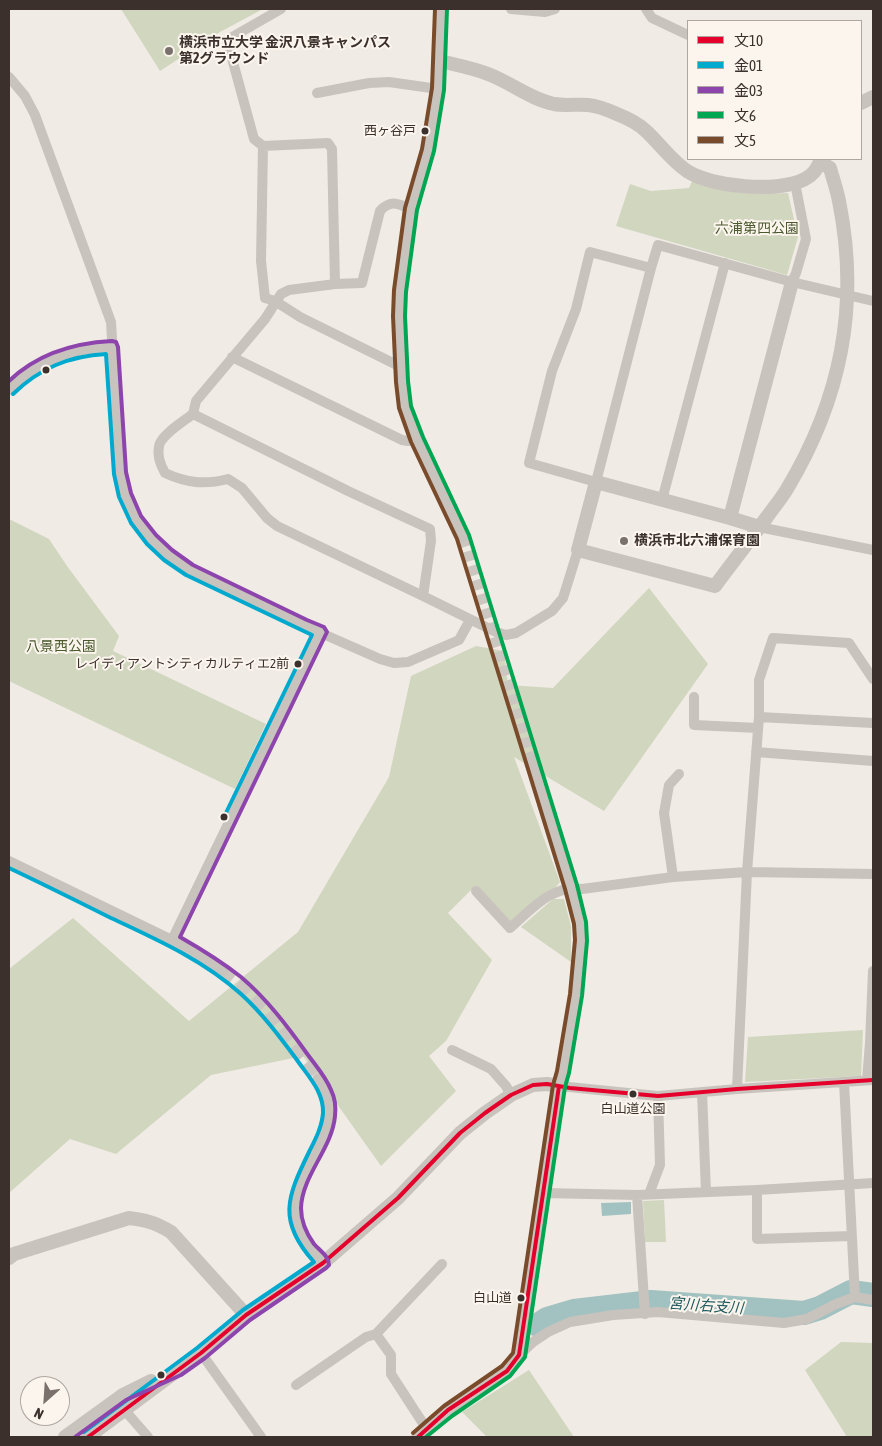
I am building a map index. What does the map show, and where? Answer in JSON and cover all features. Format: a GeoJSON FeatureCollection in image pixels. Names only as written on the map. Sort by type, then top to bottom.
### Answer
{"type":"FeatureCollection","features":[{"type":"Feature","properties":{"kind":"street"},"geometry":{"type":"LineString","coordinates":[[280,9],[227,40],[254,139],[263,146],[328,143],[332,149],[334,284]]}},
{"type":"Feature","properties":{"kind":"street"},"geometry":{"type":"LineString","coordinates":[[441,9],[438,89],[428,150],[412,209],[400,291],[401,367],[405,407],[417,439],[463,537]]}},
{"type":"Feature","properties":{"kind":"street"},"geometry":{"type":"LineString","coordinates":[[511,9],[545,12],[555,9]]}},
{"type":"Feature","properties":{"kind":"street"},"geometry":{"type":"LineString","coordinates":[[646,9],[652,18],[687,35]]}},
{"type":"Feature","properties":{"kind":"street"},"geometry":{"type":"LineString","coordinates":[[440,61],[489,74],[553,104],[590,105],[618,114],[645,130],[687,171],[708,180],[744,186],[795,183],[811,176],[821,161],[830,168],[839,200],[844,232],[848,296],[845,331],[838,370],[818,430],[786,490],[714,586],[578,550]]}},
{"type":"Feature","properties":{"kind":"street"},"geometry":{"type":"LineString","coordinates":[[9,77],[25,96],[35,115],[111,322],[120,473],[125,495],[136,519],[151,539],[168,555],[190,570],[305,626],[380,659],[394,663],[408,662],[458,640],[470,620]]}},
{"type":"Feature","properties":{"kind":"street"},"geometry":{"type":"LineString","coordinates":[[317,93],[369,82],[389,82],[438,89]]}},
{"type":"Feature","properties":{"kind":"street"},"geometry":{"type":"LineString","coordinates":[[263,146],[261,262],[265,298],[275,301],[300,317],[401,367]]}},
{"type":"Feature","properties":{"kind":"street"},"geometry":{"type":"LineString","coordinates":[[730,518],[792,282],[806,239],[795,183]]}},
{"type":"Feature","properties":{"kind":"street"},"geometry":{"type":"LineString","coordinates":[[412,209],[393,203],[385,205],[380,211],[362,284],[334,284],[289,290],[281,294],[265,319],[196,401],[193,414],[164,437],[158,446],[160,463],[165,473],[182,480],[198,483],[228,479],[242,488],[267,518],[277,526],[470,620],[506,635],[516,633],[552,611],[563,598],[578,550],[658,245],[792,282],[873,301]]}},
{"type":"Feature","properties":{"kind":"street"},"geometry":{"type":"LineString","coordinates":[[651,268],[590,252],[576,309],[552,371],[529,463],[759,527],[873,550]]}},
{"type":"Feature","properties":{"kind":"street"},"geometry":{"type":"LineString","coordinates":[[662,500],[725,263]]}},
{"type":"Feature","properties":{"kind":"street"},"geometry":{"type":"LineString","coordinates":[[9,390],[36,367],[63,354],[97,347],[112,347]]}},
{"type":"Feature","properties":{"kind":"street"},"geometry":{"type":"LineString","coordinates":[[232,357],[402,440],[417,439]]}},
{"type":"Feature","properties":{"kind":"street"},"geometry":{"type":"LineString","coordinates":[[193,414],[348,491],[430,529],[431,541],[423,596]]}},
{"type":"Feature","properties":{"kind":"street"},"geometry":{"type":"LineString","coordinates":[[172,940],[321,632]]}},
{"type":"Feature","properties":{"kind":"street"},"geometry":{"type":"LineString","coordinates":[[737,1089],[747,872],[759,717],[759,680],[773,638],[849,643],[873,679]]}},
{"type":"Feature","properties":{"kind":"street"},"geometry":{"type":"LineString","coordinates":[[694,697],[694,725],[758,728]]}},
{"type":"Feature","properties":{"kind":"street"},"geometry":{"type":"LineString","coordinates":[[759,717],[873,723]]}},
{"type":"Feature","properties":{"kind":"street"},"geometry":{"type":"LineString","coordinates":[[756,752],[873,761]]}},
{"type":"Feature","properties":{"kind":"street"},"geometry":{"type":"LineString","coordinates":[[519,1355],[559,1086],[564,1072],[576,995],[581,940],[580,923],[571,887],[530,757]]}},
{"type":"Feature","properties":{"kind":"street"},"geometry":{"type":"LineString","coordinates":[[674,877],[664,813],[669,785],[679,774]]}},
{"type":"Feature","properties":{"kind":"street"},"geometry":{"type":"LineString","coordinates":[[9,861],[172,940],[204,958],[221,971]]}},
{"type":"Feature","properties":{"kind":"street"},"geometry":{"type":"LineString","coordinates":[[476,891],[510,928],[548,895],[571,887],[582,889],[674,877],[747,872],[873,874]]}},
{"type":"Feature","properties":{"kind":"street"},"geometry":{"type":"LineString","coordinates":[[66,1437],[177,1370],[201,1353],[246,1315],[323,1263],[398,1198],[460,1133],[511,1095],[532,1085],[547,1084],[658,1096],[870,1080],[873,971]]}},
{"type":"Feature","properties":{"kind":"street"},"geometry":{"type":"LineString","coordinates":[[452,1050],[491,1069],[506,1086],[511,1095]]}},
{"type":"Feature","properties":{"kind":"street"},"geometry":{"type":"LineString","coordinates":[[319,1080],[329,1104],[329,1119],[325,1133],[300,1186],[295,1202],[295,1221],[302,1237],[323,1263]]}},
{"type":"Feature","properties":{"kind":"street"},"geometry":{"type":"LineString","coordinates":[[844,1082],[855,1293]]}},
{"type":"Feature","properties":{"kind":"street"},"geometry":{"type":"LineString","coordinates":[[702,1092],[706,1192]]}},
{"type":"Feature","properties":{"kind":"street"},"geometry":{"type":"LineString","coordinates":[[649,1194],[660,1165],[658,1096]]}},
{"type":"Feature","properties":{"kind":"street"},"geometry":{"type":"LineString","coordinates":[[543,1193],[637,1195],[873,1184]]}},
{"type":"Feature","properties":{"kind":"street"},"geometry":{"type":"LineString","coordinates":[[756,1190],[758,1239],[852,1236]]}},
{"type":"Feature","properties":{"kind":"street"},"geometry":{"type":"LineString","coordinates":[[637,1195],[645,1311]]}},
{"type":"Feature","properties":{"kind":"street"},"geometry":{"type":"LineString","coordinates":[[9,1258],[14,1254],[129,1218],[143,1220],[157,1224],[171,1232],[246,1315]]}},
{"type":"Feature","properties":{"kind":"street"},"geometry":{"type":"LineString","coordinates":[[296,1385],[366,1337],[376,1334],[442,1264]]}},
{"type":"Feature","properties":{"kind":"street"},"geometry":{"type":"LineString","coordinates":[[376,1334],[391,1355],[391,1374],[422,1433],[483,1386],[507,1372],[519,1355],[533,1342],[548,1332],[570,1322],[645,1311],[784,1323],[808,1318],[855,1293]]}},
{"type":"Feature","properties":{"kind":"street"},"geometry":{"type":"LineString","coordinates":[[855,1293],[873,1300]]}},
{"type":"Feature","properties":{"kind":"street"},"geometry":{"type":"LineString","coordinates":[[201,1353],[261,1437]]}},
{"type":"Feature","properties":{"kind":"street"},"geometry":{"type":"LineString","coordinates":[[88,1437],[120,1405]]}},
{"type":"Feature","properties":{"kind":"street"},"geometry":{"type":"LineString","coordinates":[[120,1405],[148,1437]]}},
{"type":"Feature","properties":{"kind":"green space","name":"横浜市立大学 金沢八景キャンパス 第2グラウンド"},"geometry":{"type":"Polygon","coordinates":[[[121,9],[263,9],[220,32],[160,71],[121,9]]]}},
{"type":"Feature","properties":{"kind":"green space","name":"六浦第四公園"},"geometry":{"type":"Polygon","coordinates":[[[693,179],[752,192],[788,193],[798,237],[787,275],[616,226],[630,184],[651,191],[689,188],[693,179]]]}},
{"type":"Feature","properties":{"kind":"green space","name":"八景西公園"},"geometry":{"type":"Polygon","coordinates":[[[9,519],[49,539],[119,636],[113,651],[266,724],[235,789],[9,681],[9,519]]]}},
{"type":"Feature","properties":{"kind":"green space"},"geometry":{"type":"Polygon","coordinates":[[[649,588],[708,664],[604,811],[514,757],[560,882],[549,895],[510,928],[475,886],[448,913],[492,960],[446,1041],[429,1056],[456,1091],[381,1166],[303,1056],[211,1075],[116,1154],[70,1139],[9,1193],[9,969],[73,918],[189,1021],[298,932],[389,777],[411,676],[476,646],[504,651],[508,685],[553,688],[649,588]]]}},
{"type":"Feature","properties":{"kind":"green space"},"geometry":{"type":"Polygon","coordinates":[[[553,899],[564,899],[571,926],[571,962],[521,927],[553,899]]]}},
{"type":"Feature","properties":{"kind":"green space"},"geometry":{"type":"Polygon","coordinates":[[[863,1030],[861,1076],[745,1082],[748,1037],[863,1030]]]}},
{"type":"Feature","properties":{"kind":"green space"},"geometry":{"type":"Polygon","coordinates":[[[664,1200],[666,1242],[645,1242],[643,1201],[664,1200]]]}},
{"type":"Feature","properties":{"kind":"green space"},"geometry":{"type":"Polygon","coordinates":[[[841,1342],[873,1343],[873,1437],[847,1437],[805,1370],[841,1342]]]}},
{"type":"Feature","properties":{"kind":"green space"},"geometry":{"type":"Polygon","coordinates":[[[529,1370],[574,1437],[487,1437],[462,1412],[529,1370]]]}},
{"type":"Feature","properties":{"kind":"water"},"geometry":{"type":"Polygon","coordinates":[[[631,1202],[631,1214],[602,1216],[601,1203],[631,1202]]]}},
{"type":"Feature","properties":{"kind":"waterway","name":"宮川右支川"},"geometry":{"type":"LineString","coordinates":[[538,1325],[547,1319],[574,1311],[651,1302],[804,1313],[820,1308],[851,1292],[873,1295]]}},
{"type":"Feature","properties":{"kind":"tunnel"},"geometry":{"type":"LineString","coordinates":[[463,537],[530,757]]}},
{"type":"Feature","properties":{"kind":"tunnel"},"geometry":{"type":"LineString","coordinates":[[221,971],[245,990],[267,1013],[319,1080]]}},
{"type":"Feature","properties":{"kind":"transit line","name":"文5"},"geometry":{"type":"LineString","coordinates":[[413,1433],[444,1406],[502,1366],[513,1353],[553,1085],[570,994],[575,940],[574,924],[565,889],[457,539],[411,442],[399,408],[393,316],[394,290],[405,208],[422,149],[432,88],[435,9]]}},
{"type":"Feature","properties":{"kind":"transit line","name":"文6"},"geometry":{"type":"LineString","coordinates":[[426,1437],[452,1416],[510,1376],[525,1357],[565,1087],[582,996],[587,941],[586,922],[577,885],[469,535],[423,437],[411,406],[405,316],[406,292],[417,210],[434,151],[444,90],[447,9]]}},
{"type":"Feature","properties":{"kind":"transit line","name":"金03"},"geometry":{"type":"LineString","coordinates":[[9,381],[31,364],[56,352],[83,344],[116,342],[118,347],[126,472],[131,493],[141,516],[156,535],[172,550],[193,565],[324,627],[327,632],[180,937],[226,966],[260,995],[293,1034],[329,1085],[335,1106],[333,1128],[329,1140],[306,1184],[301,1208],[306,1231],[314,1244],[326,1256],[329,1265],[250,1320],[205,1358],[181,1375],[126,1400],[75,1437]]}},
{"type":"Feature","properties":{"kind":"transit line","name":"金01"},"geometry":{"type":"LineString","coordinates":[[13,394],[34,377],[56,365],[80,357],[106,354],[114,474],[119,497],[131,523],[147,544],[164,560],[186,575],[312,635],[223,819]]}},
{"type":"Feature","properties":{"kind":"transit line","name":"金01"},"geometry":{"type":"LineString","coordinates":[[9,868],[162,942],[226,982],[249,1001],[277,1034],[318,1091],[323,1105],[320,1128],[295,1182],[289,1208],[290,1221],[295,1234],[302,1247],[314,1262],[243,1310],[197,1348],[84,1432]]}},
{"type":"Feature","properties":{"kind":"transit line","name":"文10"},"geometry":{"type":"LineString","coordinates":[[88,1437],[201,1353],[246,1315],[323,1263],[398,1198],[460,1133],[511,1095],[533,1085],[547,1084],[570,1088],[658,1096],[873,1080]]}},
{"type":"Feature","properties":{"kind":"transit line","name":"文10"},"geometry":{"type":"LineString","coordinates":[[418,1437],[448,1410],[507,1371],[519,1355],[559,1086]]}},
{"type":"Feature","properties":{"kind":"place","name":"横浜市立大学 金沢八景キャンパス 第2グラウンド"},"geometry":{"type":"Point","coordinates":[169,51]}},
{"type":"Feature","properties":{"kind":"place","name":"西ヶ谷戸"},"geometry":{"type":"Point","coordinates":[425,131]}},
{"type":"Feature","properties":{"kind":"place","name":"横浜市北六浦保育園"},"geometry":{"type":"Point","coordinates":[624,541]}},
{"type":"Feature","properties":{"kind":"place","name":"レイディアントシティカルティエ2前"},"geometry":{"type":"Point","coordinates":[298,664]}},
{"type":"Feature","properties":{"kind":"place","name":"白山道公園"},"geometry":{"type":"Point","coordinates":[633,1094]}},
{"type":"Feature","properties":{"kind":"place","name":"白山道"},"geometry":{"type":"Point","coordinates":[521,1298]}}]}
